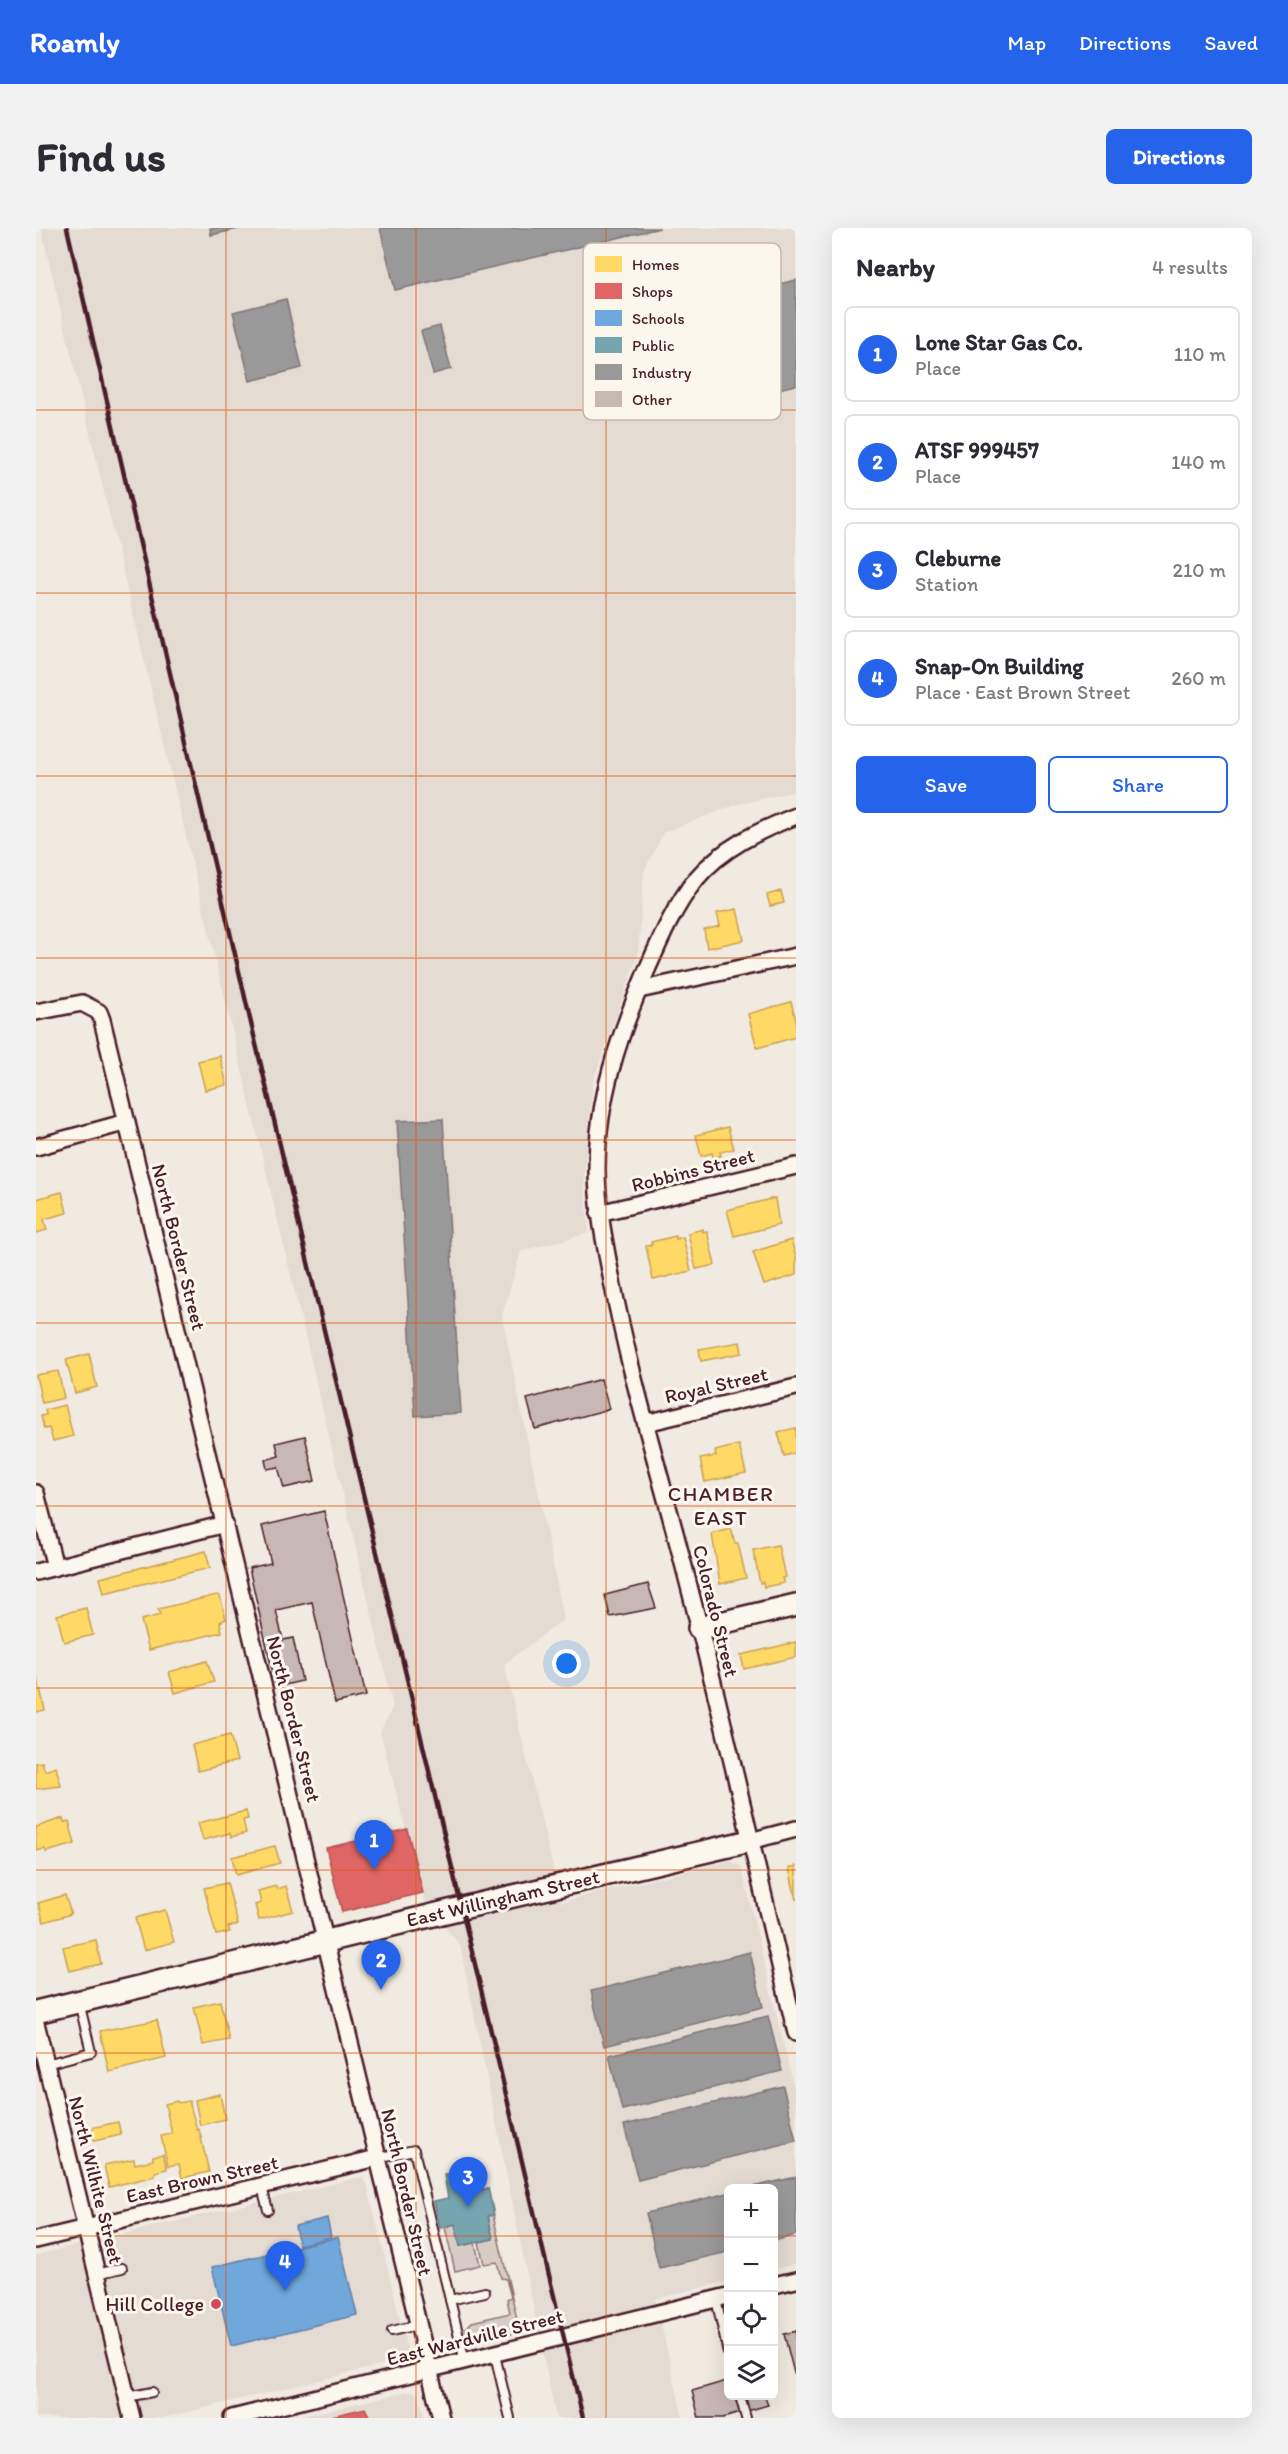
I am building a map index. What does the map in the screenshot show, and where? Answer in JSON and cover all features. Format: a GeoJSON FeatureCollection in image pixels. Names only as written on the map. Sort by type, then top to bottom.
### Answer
{"type":"FeatureCollection","features":[{"type":"Feature","properties":{"kind":"street","name":"Colorado Street"},"geometry":{"type":"LineString","coordinates":[[796,816],[737,844],[697,879],[664,930],[621,1034],[607,1081],[597,1168],[599,1213],[619,1318],[699,1628],[796,2033]]}},
{"type":"Feature","properties":{"kind":"street"},"geometry":{"type":"LineString","coordinates":[[639,990],[796,956]]}},
{"type":"Feature","properties":{"kind":"street","name":"North Border Street"},"geometry":{"type":"LineString","coordinates":[[36,1012],[82,1003],[99,1012],[105,1030],[441,2418]]}},
{"type":"Feature","properties":{"kind":"street"},"geometry":{"type":"LineString","coordinates":[[36,1147],[127,1122]]}},
{"type":"Feature","properties":{"kind":"street","name":"Robbins Street"},"geometry":{"type":"LineString","coordinates":[[599,1213],[796,1166]]}},
{"type":"Feature","properties":{"kind":"street","name":"Royal Street"},"geometry":{"type":"LineString","coordinates":[[646,1423],[796,1387]]}},
{"type":"Feature","properties":{"kind":"street"},"geometry":{"type":"LineString","coordinates":[[36,1493],[55,1567]]}},
{"type":"Feature","properties":{"kind":"street"},"geometry":{"type":"LineString","coordinates":[[36,1572],[225,1524]]}},
{"type":"Feature","properties":{"kind":"street"},"geometry":{"type":"LineString","coordinates":[[699,1628],[796,1605]]}},
{"type":"Feature","properties":{"kind":"street","name":"East Willingham Street"},"geometry":{"type":"LineString","coordinates":[[36,2012],[327,1940],[796,1829]]}},
{"type":"Feature","properties":{"kind":"street","name":"North Wilhite Street"},"geometry":{"type":"LineString","coordinates":[[36,2023],[132,2418]]}},
{"type":"Feature","properties":{"kind":"street","name":"East Brown Street"},"geometry":{"type":"LineString","coordinates":[[36,2240],[377,2158]]}},
{"type":"Feature","properties":{"kind":"street"},"geometry":{"type":"LineString","coordinates":[[778,2284],[796,2280]]}},
{"type":"Feature","properties":{"kind":"street","name":"East Wardville Street"},"geometry":{"type":"LineString","coordinates":[[232,2418],[495,2355],[722,2297]]}},
{"type":"Feature","properties":{"kind":"lane"},"geometry":{"type":"LineString","coordinates":[[46,2064],[91,2052],[78,2001]]}},
{"type":"Feature","properties":{"kind":"lane"},"geometry":{"type":"LineString","coordinates":[[377,2158],[414,2150],[465,2362]]}},
{"type":"Feature","properties":{"kind":"lane"},"geometry":{"type":"LineString","coordinates":[[262,2187],[268,2210]]}},
{"type":"Feature","properties":{"kind":"lane"},"geometry":{"type":"LineString","coordinates":[[97,2274],[122,2268]]}},
{"type":"Feature","properties":{"kind":"lane"},"geometry":{"type":"LineString","coordinates":[[450,2300],[485,2292]]}},
{"type":"Feature","properties":{"kind":"lane"},"geometry":{"type":"LineString","coordinates":[[722,2297],[728,2346]]}},
{"type":"Feature","properties":{"kind":"lane"},"geometry":{"type":"LineString","coordinates":[[392,2331],[417,2325]]}},
{"type":"Feature","properties":{"kind":"lane"},"geometry":{"type":"LineString","coordinates":[[495,2355],[510,2418]]}},
{"type":"Feature","properties":{"kind":"lane"},"geometry":{"type":"LineString","coordinates":[[127,2397],[152,2392]]}},
{"type":"Feature","properties":{"kind":"lane"},"geometry":{"type":"LineString","coordinates":[[741,2400],[746,2418]]}},
{"type":"Feature","properties":{"kind":"shaded area"},"geometry":{"type":"Polygon","coordinates":[[[41,228],[796,228],[796,791],[735,805],[664,832],[644,871],[638,955],[593,1081],[584,1174],[589,1233],[521,1251],[502,1316],[564,1619],[504,1664],[561,1902],[728,1861],[741,1866],[796,2096],[796,2264],[778,2268],[778,2184],[724,2184],[724,2282],[655,2299],[683,2418],[556,2418],[460,1945],[426,1905],[380,1732],[393,1707],[41,228]]]}},
{"type":"Feature","properties":{"kind":"shaded area","name":"Hill College"},"geometry":{"type":"Polygon","coordinates":[[[363,2178],[367,2184],[408,2352],[403,2360],[162,2418],[36,2418],[36,2255],[363,2178]]]}},
{"type":"Feature","properties":{"kind":"shaded area"},"geometry":{"type":"Polygon","coordinates":[[[493,2215],[520,2332],[470,2343],[465,2329],[472,2322],[510,2313],[507,2299],[511,2297],[506,2279],[501,2278],[497,2262],[484,2264],[479,2242],[493,2239],[488,2216],[493,2215]]]}},
{"type":"Feature","properties":{"kind":"shaded area"},"geometry":{"type":"Polygon","coordinates":[[[455,2224],[460,2246],[475,2243],[480,2265],[455,2271],[445,2227],[455,2224]]]}},
{"type":"Feature","properties":{"kind":"shaded area"},"geometry":{"type":"Polygon","coordinates":[[[409,2391],[419,2394],[424,2418],[295,2418],[409,2391]]]}},
{"type":"Feature","properties":{"kind":"building: Homes"},"geometry":{"type":"Polygon","coordinates":[[[781,891],[784,903],[770,906],[767,895],[781,891]]]}},
{"type":"Feature","properties":{"kind":"building: Homes"},"geometry":{"type":"Polygon","coordinates":[[[737,909],[744,940],[707,948],[704,930],[720,926],[717,913],[737,909]]]}},
{"type":"Feature","properties":{"kind":"building: Homes"},"geometry":{"type":"Polygon","coordinates":[[[791,1002],[796,1020],[796,1037],[757,1048],[748,1014],[791,1002]]]}},
{"type":"Feature","properties":{"kind":"building: Homes"},"geometry":{"type":"Polygon","coordinates":[[[220,1056],[227,1085],[205,1090],[198,1061],[220,1056]]]}},
{"type":"Feature","properties":{"kind":"building: Homes"},"geometry":{"type":"Polygon","coordinates":[[[728,1127],[734,1149],[720,1152],[721,1156],[713,1157],[712,1153],[701,1156],[696,1135],[728,1127]]]}},
{"type":"Feature","properties":{"kind":"building: Homes"},"geometry":{"type":"Polygon","coordinates":[[[62,1192],[67,1213],[44,1219],[47,1230],[36,1233],[36,1199],[62,1192]]]}},
{"type":"Feature","properties":{"kind":"building: Homes"},"geometry":{"type":"Polygon","coordinates":[[[775,1198],[779,1225],[734,1236],[727,1210],[775,1198]]]}},
{"type":"Feature","properties":{"kind":"building: Homes"},"geometry":{"type":"Polygon","coordinates":[[[703,1229],[703,1232],[707,1231],[715,1265],[696,1269],[688,1233],[703,1229]]]}},
{"type":"Feature","properties":{"kind":"building: Homes"},"geometry":{"type":"Polygon","coordinates":[[[676,1236],[676,1239],[683,1237],[691,1271],[653,1280],[646,1246],[652,1245],[651,1242],[676,1236]]]}},
{"type":"Feature","properties":{"kind":"building: Homes"},"geometry":{"type":"Polygon","coordinates":[[[791,1240],[796,1257],[796,1275],[764,1285],[753,1252],[791,1240]]]}},
{"type":"Feature","properties":{"kind":"building: Homes"},"geometry":{"type":"Polygon","coordinates":[[[740,1342],[742,1353],[701,1361],[699,1349],[740,1342]]]}},
{"type":"Feature","properties":{"kind":"building: Homes"},"geometry":{"type":"Polygon","coordinates":[[[89,1354],[97,1387],[75,1393],[66,1360],[89,1354]]]}},
{"type":"Feature","properties":{"kind":"building: Homes"},"geometry":{"type":"Polygon","coordinates":[[[58,1371],[64,1398],[42,1403],[36,1375],[58,1371]]]}},
{"type":"Feature","properties":{"kind":"building: Homes"},"geometry":{"type":"Polygon","coordinates":[[[65,1405],[73,1436],[53,1441],[49,1428],[44,1429],[41,1416],[46,1415],[45,1410],[65,1405]]]}},
{"type":"Feature","properties":{"kind":"building: Homes"},"geometry":{"type":"Polygon","coordinates":[[[796,1428],[796,1453],[784,1456],[778,1432],[796,1428]]]}},
{"type":"Feature","properties":{"kind":"building: Homes"},"geometry":{"type":"Polygon","coordinates":[[[739,1445],[746,1473],[705,1482],[700,1459],[716,1456],[715,1451],[739,1445]]]}},
{"type":"Feature","properties":{"kind":"building: Homes"},"geometry":{"type":"Polygon","coordinates":[[[731,1529],[735,1543],[738,1543],[746,1578],[720,1584],[712,1534],[731,1529]]]}},
{"type":"Feature","properties":{"kind":"building: Homes"},"geometry":{"type":"Polygon","coordinates":[[[778,1545],[785,1577],[782,1578],[784,1583],[764,1587],[763,1582],[760,1583],[753,1550],[778,1545]]]}},
{"type":"Feature","properties":{"kind":"building: Homes"},"geometry":{"type":"Polygon","coordinates":[[[206,1551],[210,1568],[104,1593],[100,1578],[206,1551]]]}},
{"type":"Feature","properties":{"kind":"building: Homes"},"geometry":{"type":"Polygon","coordinates":[[[220,1596],[226,1619],[220,1622],[222,1632],[149,1650],[141,1620],[160,1615],[158,1609],[220,1596]]]}},
{"type":"Feature","properties":{"kind":"building: Homes"},"geometry":{"type":"Polygon","coordinates":[[[86,1608],[93,1635],[64,1642],[57,1615],[86,1608]]]}},
{"type":"Feature","properties":{"kind":"building: Homes"},"geometry":{"type":"Polygon","coordinates":[[[796,1642],[796,1657],[744,1669],[741,1655],[796,1642]]]}},
{"type":"Feature","properties":{"kind":"building: Homes"},"geometry":{"type":"Polygon","coordinates":[[[207,1661],[214,1682],[175,1693],[169,1672],[207,1661]]]}},
{"type":"Feature","properties":{"kind":"building: Homes"},"geometry":{"type":"Polygon","coordinates":[[[38,1680],[45,1710],[36,1712],[36,1681],[38,1680]]]}},
{"type":"Feature","properties":{"kind":"building: Homes"},"geometry":{"type":"Polygon","coordinates":[[[230,1735],[237,1761],[198,1771],[192,1745],[230,1735]]]}},
{"type":"Feature","properties":{"kind":"building: Homes"},"geometry":{"type":"Polygon","coordinates":[[[42,1762],[45,1771],[56,1767],[61,1786],[36,1789],[36,1763],[42,1762]]]}},
{"type":"Feature","properties":{"kind":"building: Homes"},"geometry":{"type":"Polygon","coordinates":[[[246,1811],[248,1819],[243,1820],[246,1833],[231,1837],[230,1833],[203,1840],[198,1823],[246,1811]]]}},
{"type":"Feature","properties":{"kind":"building: Homes"},"geometry":{"type":"Polygon","coordinates":[[[63,1818],[64,1822],[69,1821],[75,1844],[46,1852],[45,1849],[36,1851],[36,1827],[63,1818]]]}},
{"type":"Feature","properties":{"kind":"building: Homes"},"geometry":{"type":"Polygon","coordinates":[[[275,1846],[280,1863],[236,1875],[232,1857],[275,1846]]]}},
{"type":"Feature","properties":{"kind":"building: Homes"},"geometry":{"type":"Polygon","coordinates":[[[796,1866],[796,1900],[789,1868],[796,1866]]]}},
{"type":"Feature","properties":{"kind":"building: Homes"},"geometry":{"type":"Polygon","coordinates":[[[227,1883],[238,1925],[228,1927],[230,1932],[216,1935],[204,1888],[227,1883]]]}},
{"type":"Feature","properties":{"kind":"building: Homes"},"geometry":{"type":"Polygon","coordinates":[[[276,1886],[277,1889],[286,1886],[293,1911],[259,1920],[255,1905],[261,1903],[258,1891],[276,1886]]]}},
{"type":"Feature","properties":{"kind":"building: Homes"},"geometry":{"type":"Polygon","coordinates":[[[65,1895],[71,1914],[44,1922],[38,1903],[65,1895]]]}},
{"type":"Feature","properties":{"kind":"building: Homes"},"geometry":{"type":"Polygon","coordinates":[[[165,1910],[174,1942],[144,1950],[135,1918],[165,1910]]]}},
{"type":"Feature","properties":{"kind":"building: Homes"},"geometry":{"type":"Polygon","coordinates":[[[96,1940],[101,1964],[69,1971],[63,1947],[96,1940]]]}},
{"type":"Feature","properties":{"kind":"building: Homes"},"geometry":{"type":"Polygon","coordinates":[[[220,2001],[229,2040],[203,2045],[194,2007],[220,2001]]]}},
{"type":"Feature","properties":{"kind":"building: Homes"},"geometry":{"type":"Polygon","coordinates":[[[157,2020],[166,2058],[109,2072],[100,2031],[157,2020]]]}},
{"type":"Feature","properties":{"kind":"building: Homes"},"geometry":{"type":"Polygon","coordinates":[[[220,2094],[225,2119],[200,2125],[195,2100],[220,2094]]]}},
{"type":"Feature","properties":{"kind":"building: Homes"},"geometry":{"type":"Polygon","coordinates":[[[177,2101],[178,2103],[189,2101],[197,2130],[199,2129],[209,2172],[182,2178],[179,2164],[168,2166],[161,2136],[172,2134],[165,2104],[177,2101]]]}},
{"type":"Feature","properties":{"kind":"building: Homes"},"geometry":{"type":"Polygon","coordinates":[[[118,2122],[121,2135],[94,2141],[91,2128],[118,2122]]]}},
{"type":"Feature","properties":{"kind":"building: Homes"},"geometry":{"type":"Polygon","coordinates":[[[163,2154],[167,2169],[155,2172],[155,2176],[109,2187],[104,2165],[134,2159],[135,2164],[153,2160],[153,2156],[163,2154]]]}},
{"type":"Feature","properties":{"kind":"building: Shops"},"geometry":{"type":"Polygon","coordinates":[[[407,1829],[423,1893],[342,1912],[326,1848],[407,1829]]]}},
{"type":"Feature","properties":{"kind":"building: Shops"},"geometry":{"type":"Polygon","coordinates":[[[365,2408],[370,2418],[333,2418],[332,2416],[365,2408]]]}},
{"type":"Feature","properties":{"kind":"building: Schools"},"geometry":{"type":"Polygon","coordinates":[[[327,2218],[331,2237],[299,2245],[295,2226],[327,2218]]]}},
{"type":"Feature","properties":{"kind":"building: Schools"},"geometry":{"type":"Polygon","coordinates":[[[338,2237],[357,2315],[231,2346],[212,2267],[338,2237]]]}},
{"type":"Feature","properties":{"kind":"building: Public"},"geometry":{"type":"Polygon","coordinates":[[[476,2167],[481,2190],[488,2188],[494,2215],[488,2216],[493,2239],[460,2246],[455,2224],[440,2228],[434,2201],[448,2198],[444,2175],[476,2167]]]}},
{"type":"Feature","properties":{"kind":"building: Industry"},"geometry":{"type":"Polygon","coordinates":[[[210,228],[243,228],[211,235],[210,228]]]}},
{"type":"Feature","properties":{"kind":"building: Industry"},"geometry":{"type":"Polygon","coordinates":[[[380,228],[660,228],[596,243],[583,243],[583,246],[395,290],[380,228]]]}},
{"type":"Feature","properties":{"kind":"building: Industry"},"geometry":{"type":"Polygon","coordinates":[[[796,280],[796,385],[781,388],[781,284],[796,280]]]}},
{"type":"Feature","properties":{"kind":"building: Industry"},"geometry":{"type":"Polygon","coordinates":[[[286,299],[302,368],[250,381],[233,312],[286,299]]]}},
{"type":"Feature","properties":{"kind":"building: Industry"},"geometry":{"type":"Polygon","coordinates":[[[440,326],[451,369],[433,374],[421,331],[440,326]]]}},
{"type":"Feature","properties":{"kind":"building: Industry"},"geometry":{"type":"Polygon","coordinates":[[[443,1119],[461,1413],[415,1416],[397,1121],[443,1119]]]}},
{"type":"Feature","properties":{"kind":"building: Industry"},"geometry":{"type":"Polygon","coordinates":[[[750,1952],[763,2007],[604,2046],[591,1991],[750,1952]]]}},
{"type":"Feature","properties":{"kind":"building: Industry"},"geometry":{"type":"Polygon","coordinates":[[[768,2016],[782,2071],[622,2110],[609,2055],[768,2016]]]}},
{"type":"Feature","properties":{"kind":"building: Industry"},"geometry":{"type":"Polygon","coordinates":[[[783,2086],[796,2141],[638,2180],[624,2125],[783,2086]]]}},
{"type":"Feature","properties":{"kind":"building: Industry"},"geometry":{"type":"Polygon","coordinates":[[[796,2177],[796,2235],[778,2240],[778,2184],[765,2184],[796,2177]]]}},
{"type":"Feature","properties":{"kind":"building: Industry"},"geometry":{"type":"Polygon","coordinates":[[[724,2194],[724,2253],[659,2268],[646,2213],[724,2194]]]}},
{"type":"Feature","properties":{"kind":"building: Other"},"geometry":{"type":"Polygon","coordinates":[[[601,1379],[609,1409],[535,1429],[527,1399],[601,1379]]]}},
{"type":"Feature","properties":{"kind":"building: Other"},"geometry":{"type":"Polygon","coordinates":[[[305,1436],[315,1481],[284,1488],[278,1467],[267,1469],[265,1460],[279,1456],[276,1443],[305,1436]]]}},
{"type":"Feature","properties":{"kind":"building: Other"},"geometry":{"type":"Polygon","coordinates":[[[324,1511],[366,1696],[335,1703],[312,1602],[276,1610],[283,1640],[293,1638],[302,1681],[276,1687],[249,1568],[271,1563],[262,1526],[324,1511]]]}},
{"type":"Feature","properties":{"kind":"building: Other"},"geometry":{"type":"Polygon","coordinates":[[[648,1584],[656,1608],[610,1617],[605,1595],[648,1584]]]}},
{"type":"Feature","properties":{"kind":"building: Other"},"geometry":{"type":"Polygon","coordinates":[[[796,2331],[796,2373],[794,2373],[784,2334],[796,2331]]]}},
{"type":"Feature","properties":{"kind":"building: Other"},"geometry":{"type":"Polygon","coordinates":[[[724,2382],[724,2400],[766,2400],[768,2405],[723,2418],[699,2418],[692,2391],[724,2382]]]}},
{"type":"Feature","properties":{"kind":"railway"},"geometry":{"type":"LineString","coordinates":[[67,228],[250,1019],[583,2418]]}},
{"type":"Feature","properties":{"kind":"place","name":"Lone Star Gas Co."},"geometry":{"type":"Point","coordinates":[374,1870]}},
{"type":"Feature","properties":{"kind":"place","name":"ATSF 999457"},"geometry":{"type":"Point","coordinates":[381,1990]}},
{"type":"Feature","properties":{"kind":"place","name":"Cleburne"},"geometry":{"type":"Point","coordinates":[468,2207]}},
{"type":"Feature","properties":{"kind":"place","name":"Snap-On Building"},"geometry":{"type":"Point","coordinates":[285,2291]}},
{"type":"Feature","properties":{"kind":"place","name":"Hill College"},"geometry":{"type":"Point","coordinates":[216,2304]}},
{"type":"Feature","properties":{"kind":"district","name":"CHAMBER EAST"},"geometry":{"type":"Point","coordinates":[721,1506]}}]}
